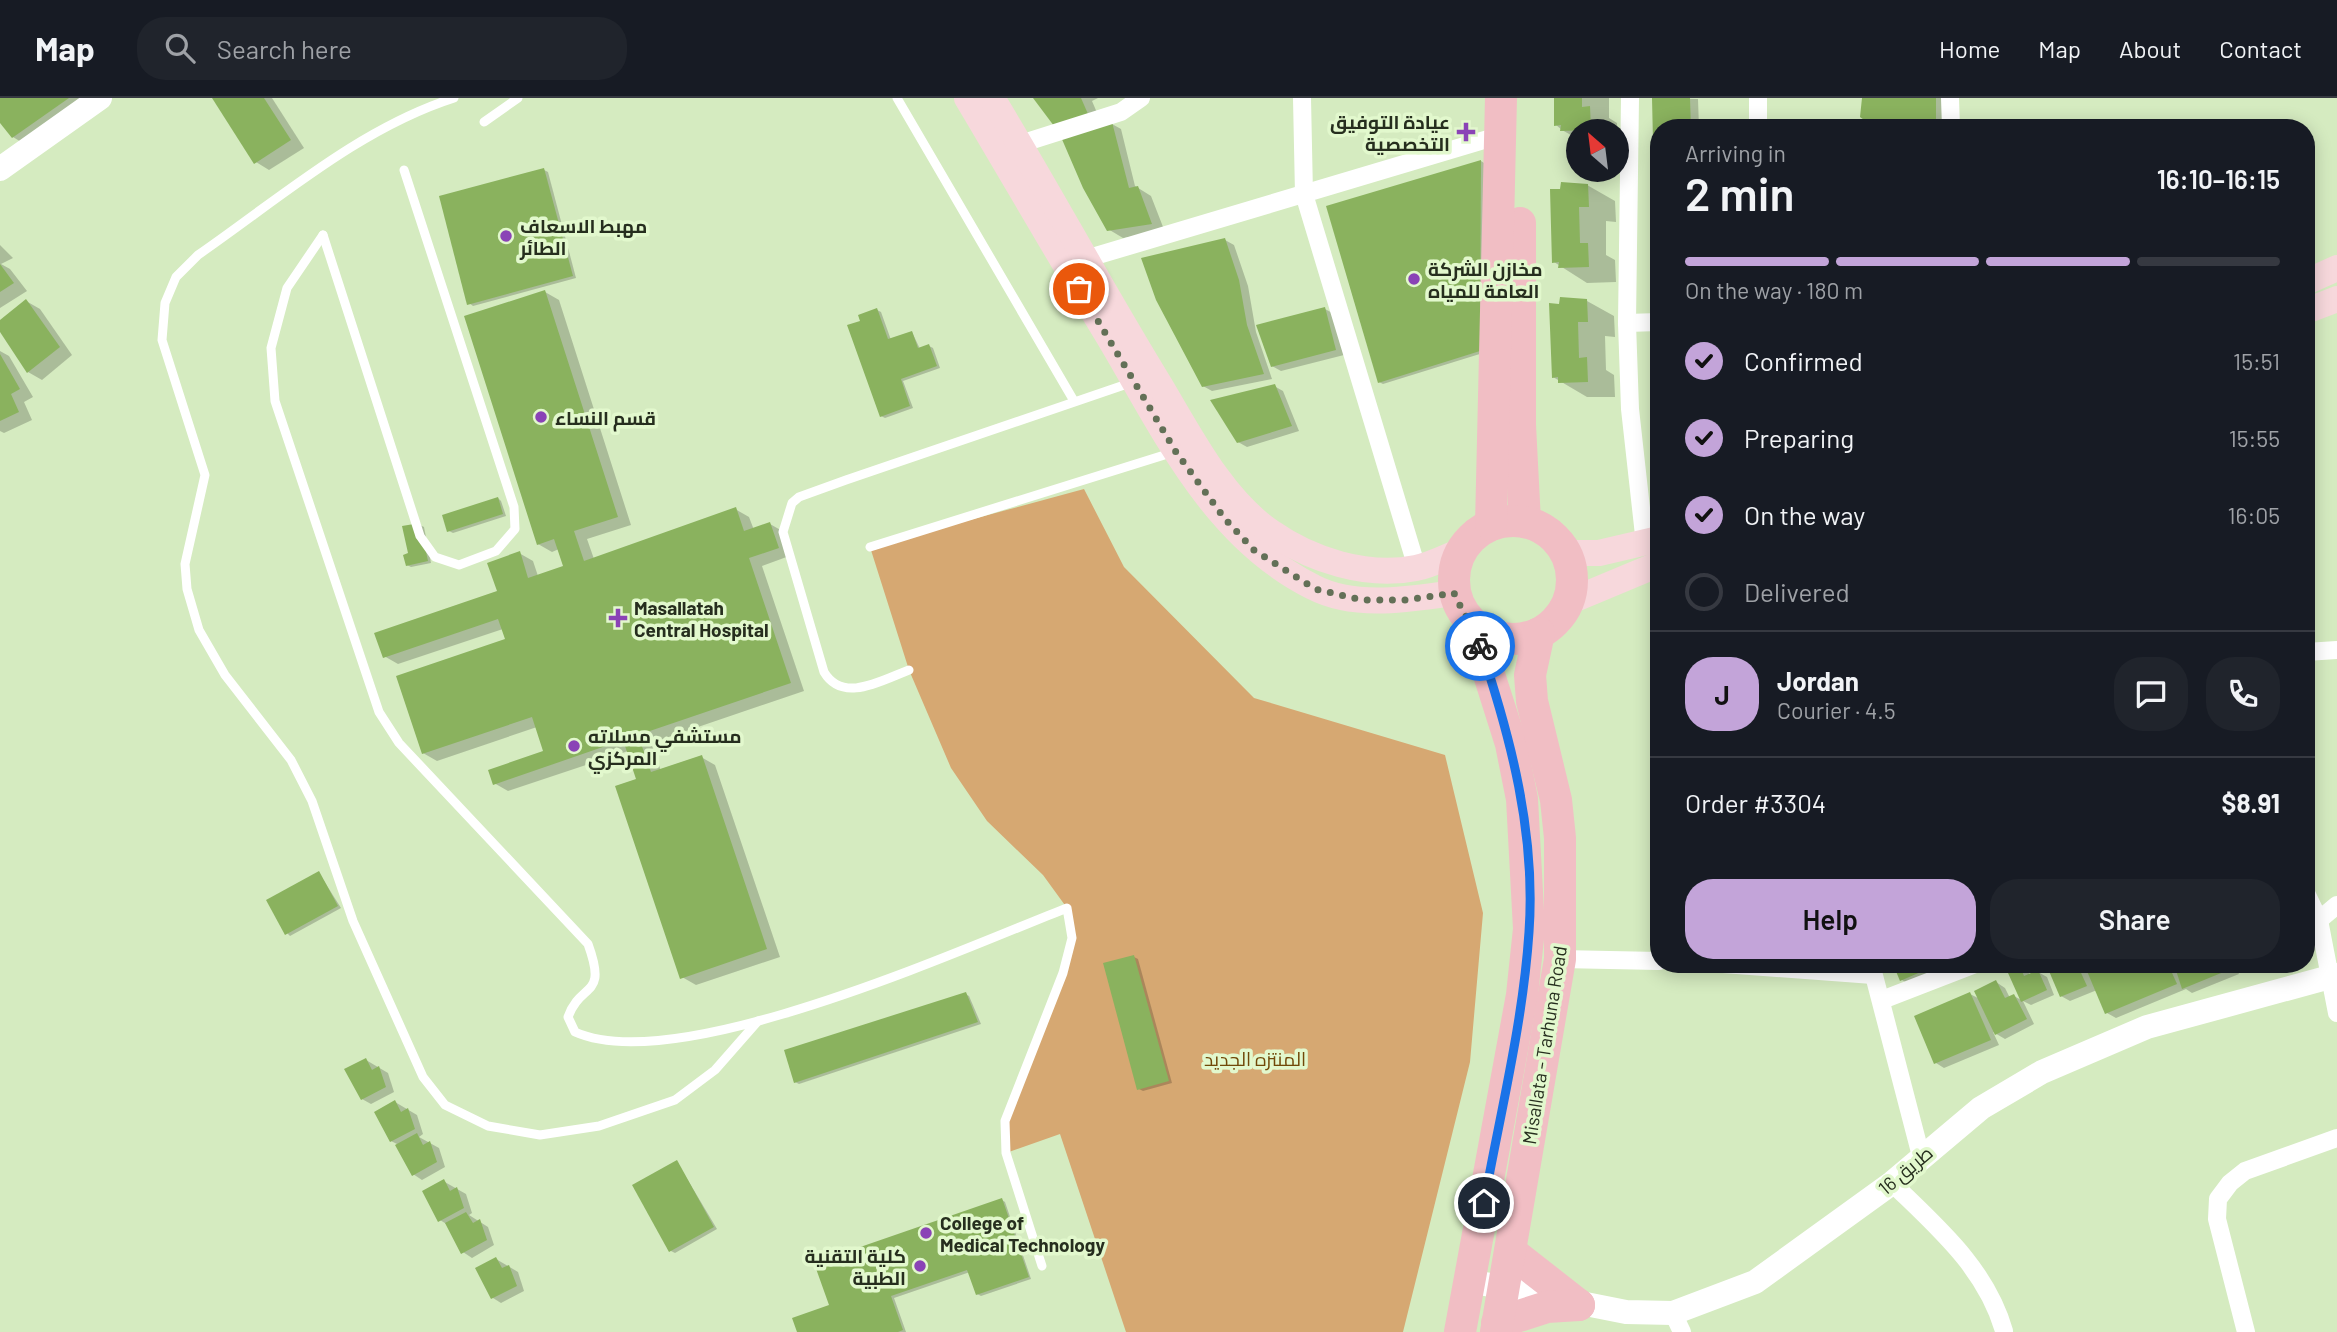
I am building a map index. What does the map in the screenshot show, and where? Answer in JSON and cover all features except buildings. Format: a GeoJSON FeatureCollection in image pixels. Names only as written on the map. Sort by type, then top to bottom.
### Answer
{"type":"FeatureCollection","features":[{"type":"Feature","properties":{"kind":"highway"},"geometry":{"type":"LineString","coordinates":[[1491,525],[1501,98]]}},
{"type":"Feature","properties":{"kind":"highway"},"geometry":{"type":"LineString","coordinates":[[1520,98],[1520,425],[1525,522]]}},
{"type":"Feature","properties":{"kind":"highway"},"geometry":{"type":"LineString","coordinates":[[1508,521],[1525,522],[1541,528],[1555,538],[1566,553],[1572,586],[1568,602],[1556,621],[1539,633],[1516,639],[1493,636],[1473,624],[1461,610],[1454,593],[1454,572],[1461,551],[1479,531],[1508,521]]}},
{"type":"Feature","properties":{"kind":"highway","name":"Misallata - Tarhuna Road"},"geometry":{"type":"LineString","coordinates":[[1460,1332],[1522,995],[1530,929],[1522,799],[1511,744],[1473,624]]}},
{"type":"Feature","properties":{"kind":"highway","name":"Misallata - Tarhuna Road"},"geometry":{"type":"LineString","coordinates":[[1496,1328],[1560,959],[1560,838],[1556,800],[1532,701],[1530,675],[1539,633]]}},
{"type":"Feature","properties":{"kind":"highway"},"geometry":{"type":"LineString","coordinates":[[1511,1252],[1579,1305]]}},
{"type":"Feature","properties":{"kind":"highway"},"geometry":{"type":"LineString","coordinates":[[1496,1328],[1547,1307],[1579,1305]]}},
{"type":"Feature","properties":{"kind":"main road"},"geometry":{"type":"LineString","coordinates":[[967,98],[1075,263],[1144,378],[1248,515],[1271,533],[1308,554],[1347,566],[1378,570],[1416,568],[1461,551]]}},
{"type":"Feature","properties":{"kind":"main road"},"geometry":{"type":"LineString","coordinates":[[992,98],[1020,144],[1075,263]]}},
{"type":"Feature","properties":{"kind":"main road"},"geometry":{"type":"LineString","coordinates":[[2315,278],[2337,268]]}},
{"type":"Feature","properties":{"kind":"main road"},"geometry":{"type":"LineString","coordinates":[[2315,308],[2337,299]]}},
{"type":"Feature","properties":{"kind":"main road"},"geometry":{"type":"LineString","coordinates":[[1144,378],[1176,452],[1225,519],[1254,550],[1315,589],[1362,600],[1406,600],[1454,593]]}},
{"type":"Feature","properties":{"kind":"main road"},"geometry":{"type":"LineString","coordinates":[[1566,553],[1650,549]]}},
{"type":"Feature","properties":{"kind":"main road"},"geometry":{"type":"LineString","coordinates":[[1568,602],[1625,576],[1650,554]]}},
{"type":"Feature","properties":{"kind":"street"},"geometry":{"type":"LineString","coordinates":[[0,169],[100,98]]}},
{"type":"Feature","properties":{"kind":"street"},"geometry":{"type":"LineString","coordinates":[[1020,144],[1121,112],[1141,98]]}},
{"type":"Feature","properties":{"kind":"street"},"geometry":{"type":"LineString","coordinates":[[1302,98],[1304,194],[1416,568]]}},
{"type":"Feature","properties":{"kind":"street"},"geometry":{"type":"LineString","coordinates":[[1630,98],[1626,323],[1630,409],[1650,521]]}},
{"type":"Feature","properties":{"kind":"street"},"geometry":{"type":"LineString","coordinates":[[1758,98],[1758,119]]}},
{"type":"Feature","properties":{"kind":"street"},"geometry":{"type":"LineString","coordinates":[[1950,98],[1951,119]]}},
{"type":"Feature","properties":{"kind":"street"},"geometry":{"type":"LineString","coordinates":[[1075,263],[1501,135]]}},
{"type":"Feature","properties":{"kind":"street"},"geometry":{"type":"LineString","coordinates":[[1626,323],[1650,322]]}},
{"type":"Feature","properties":{"kind":"street"},"geometry":{"type":"LineString","coordinates":[[2315,651],[2337,650]]}},
{"type":"Feature","properties":{"kind":"street"},"geometry":{"type":"LineString","coordinates":[[2319,920],[2337,905]]}},
{"type":"Feature","properties":{"kind":"street"},"geometry":{"type":"LineString","coordinates":[[2315,912],[2332,977],[2337,1013]]}},
{"type":"Feature","properties":{"kind":"street"},"geometry":{"type":"LineString","coordinates":[[1560,959],[1650,961]]}},
{"type":"Feature","properties":{"kind":"street"},"geometry":{"type":"LineString","coordinates":[[1873,973],[1921,1156]]}},
{"type":"Feature","properties":{"kind":"street"},"geometry":{"type":"LineString","coordinates":[[1882,1000],[1952,973]]}},
{"type":"Feature","properties":{"kind":"street","name":"طريق 16"},"geometry":{"type":"LineString","coordinates":[[1470,1281],[1579,1305],[1677,1322],[1755,1282],[1892,1183],[1981,1108],[2042,1072],[2147,1027],[2332,977]]}},
{"type":"Feature","properties":{"kind":"street"},"geometry":{"type":"LineString","coordinates":[[2246,1332],[2217,1219],[2218,1199],[2230,1183],[2245,1171],[2337,1138]]}},
{"type":"Feature","properties":{"kind":"street"},"geometry":{"type":"LineString","coordinates":[[1892,1183],[1958,1248],[1997,1306],[2004,1331]]}},
{"type":"Feature","properties":{"kind":"lane"},"geometry":{"type":"LineString","coordinates":[[454,98],[419,109],[349,149],[198,255],[176,276],[165,303],[162,340],[205,475],[186,564],[187,589],[199,630],[225,675],[291,760],[313,800],[353,921],[423,1077],[445,1105],[488,1126],[540,1135],[598,1126],[675,1100],[715,1070],[758,1021]]}},
{"type":"Feature","properties":{"kind":"lane"},"geometry":{"type":"LineString","coordinates":[[484,121],[518,98]]}},
{"type":"Feature","properties":{"kind":"lane"},"geometry":{"type":"LineString","coordinates":[[897,98],[1074,401]]}},
{"type":"Feature","properties":{"kind":"lane"},"geometry":{"type":"LineString","coordinates":[[404,170],[514,507],[515,529],[496,551],[459,565],[435,556],[420,537],[323,234],[287,288],[271,348],[275,401],[379,712],[399,743],[587,944],[596,971],[591,988],[568,1017],[575,1032],[613,1041],[671,1039],[758,1021],[853,991],[1066,908],[1072,937],[1063,972],[1005,1121],[1006,1153],[1042,1266]]}},
{"type":"Feature","properties":{"kind":"lane"},"geometry":{"type":"LineString","coordinates":[[909,670],[860,688],[838,687],[824,672],[783,532],[792,503],[846,480],[1144,378]]}},
{"type":"Feature","properties":{"kind":"lane"},"geometry":{"type":"LineString","coordinates":[[870,547],[1176,452]]}},
{"type":"Feature","properties":{"kind":"green space","name":"المنتزه الجديد"},"geometry":{"type":"Polygon","coordinates":[[[1084,489],[1124,567],[1254,698],[1445,755],[1483,913],[1470,1062],[1403,1332],[1126,1332],[1060,1134],[1006,1153],[1005,1121],[1072,938],[1067,908],[1043,875],[987,821],[951,768],[909,670],[870,547],[1084,489]]]}},
{"type":"Feature","properties":{"kind":"way so far"},"geometry":{"type":"LineString","coordinates":[[1079,289],[1176,452],[1225,519],[1254,550],[1315,589],[1362,600],[1406,600],[1454,593],[1461,610],[1473,624],[1480,646]]}},
{"type":"Feature","properties":{"kind":"place","name":"عيادة التوفيق التخصصية"},"geometry":{"type":"Point","coordinates":[1466,132]}},
{"type":"Feature","properties":{"kind":"place","name":"مهبط الاسعاف الطائر"},"geometry":{"type":"Point","coordinates":[506,236]}},
{"type":"Feature","properties":{"kind":"place","name":"مخازن الشركة العامة للمياه"},"geometry":{"type":"Point","coordinates":[1414,279]}},
{"type":"Feature","properties":{"kind":"place","name":"قسم النساء"},"geometry":{"type":"Point","coordinates":[541,417]}},
{"type":"Feature","properties":{"kind":"place","name":"Masallatah Central Hospital"},"geometry":{"type":"Point","coordinates":[618,618]}},
{"type":"Feature","properties":{"kind":"place","name":"مستشفي مسلاته المركزي"},"geometry":{"type":"Point","coordinates":[574,746]}},
{"type":"Feature","properties":{"kind":"place","name":"College of Medical Technology"},"geometry":{"type":"Point","coordinates":[926,1233]}},
{"type":"Feature","properties":{"kind":"place","name":"كلية التقنية الطبية"},"geometry":{"type":"Point","coordinates":[920,1266]}},
{"type":"Feature","properties":{"kind":"route"},"geometry":{"type":"LineString","coordinates":[[1480,646],[1511,744],[1522,799],[1530,929],[1522,995],[1484,1203]]}}]}
